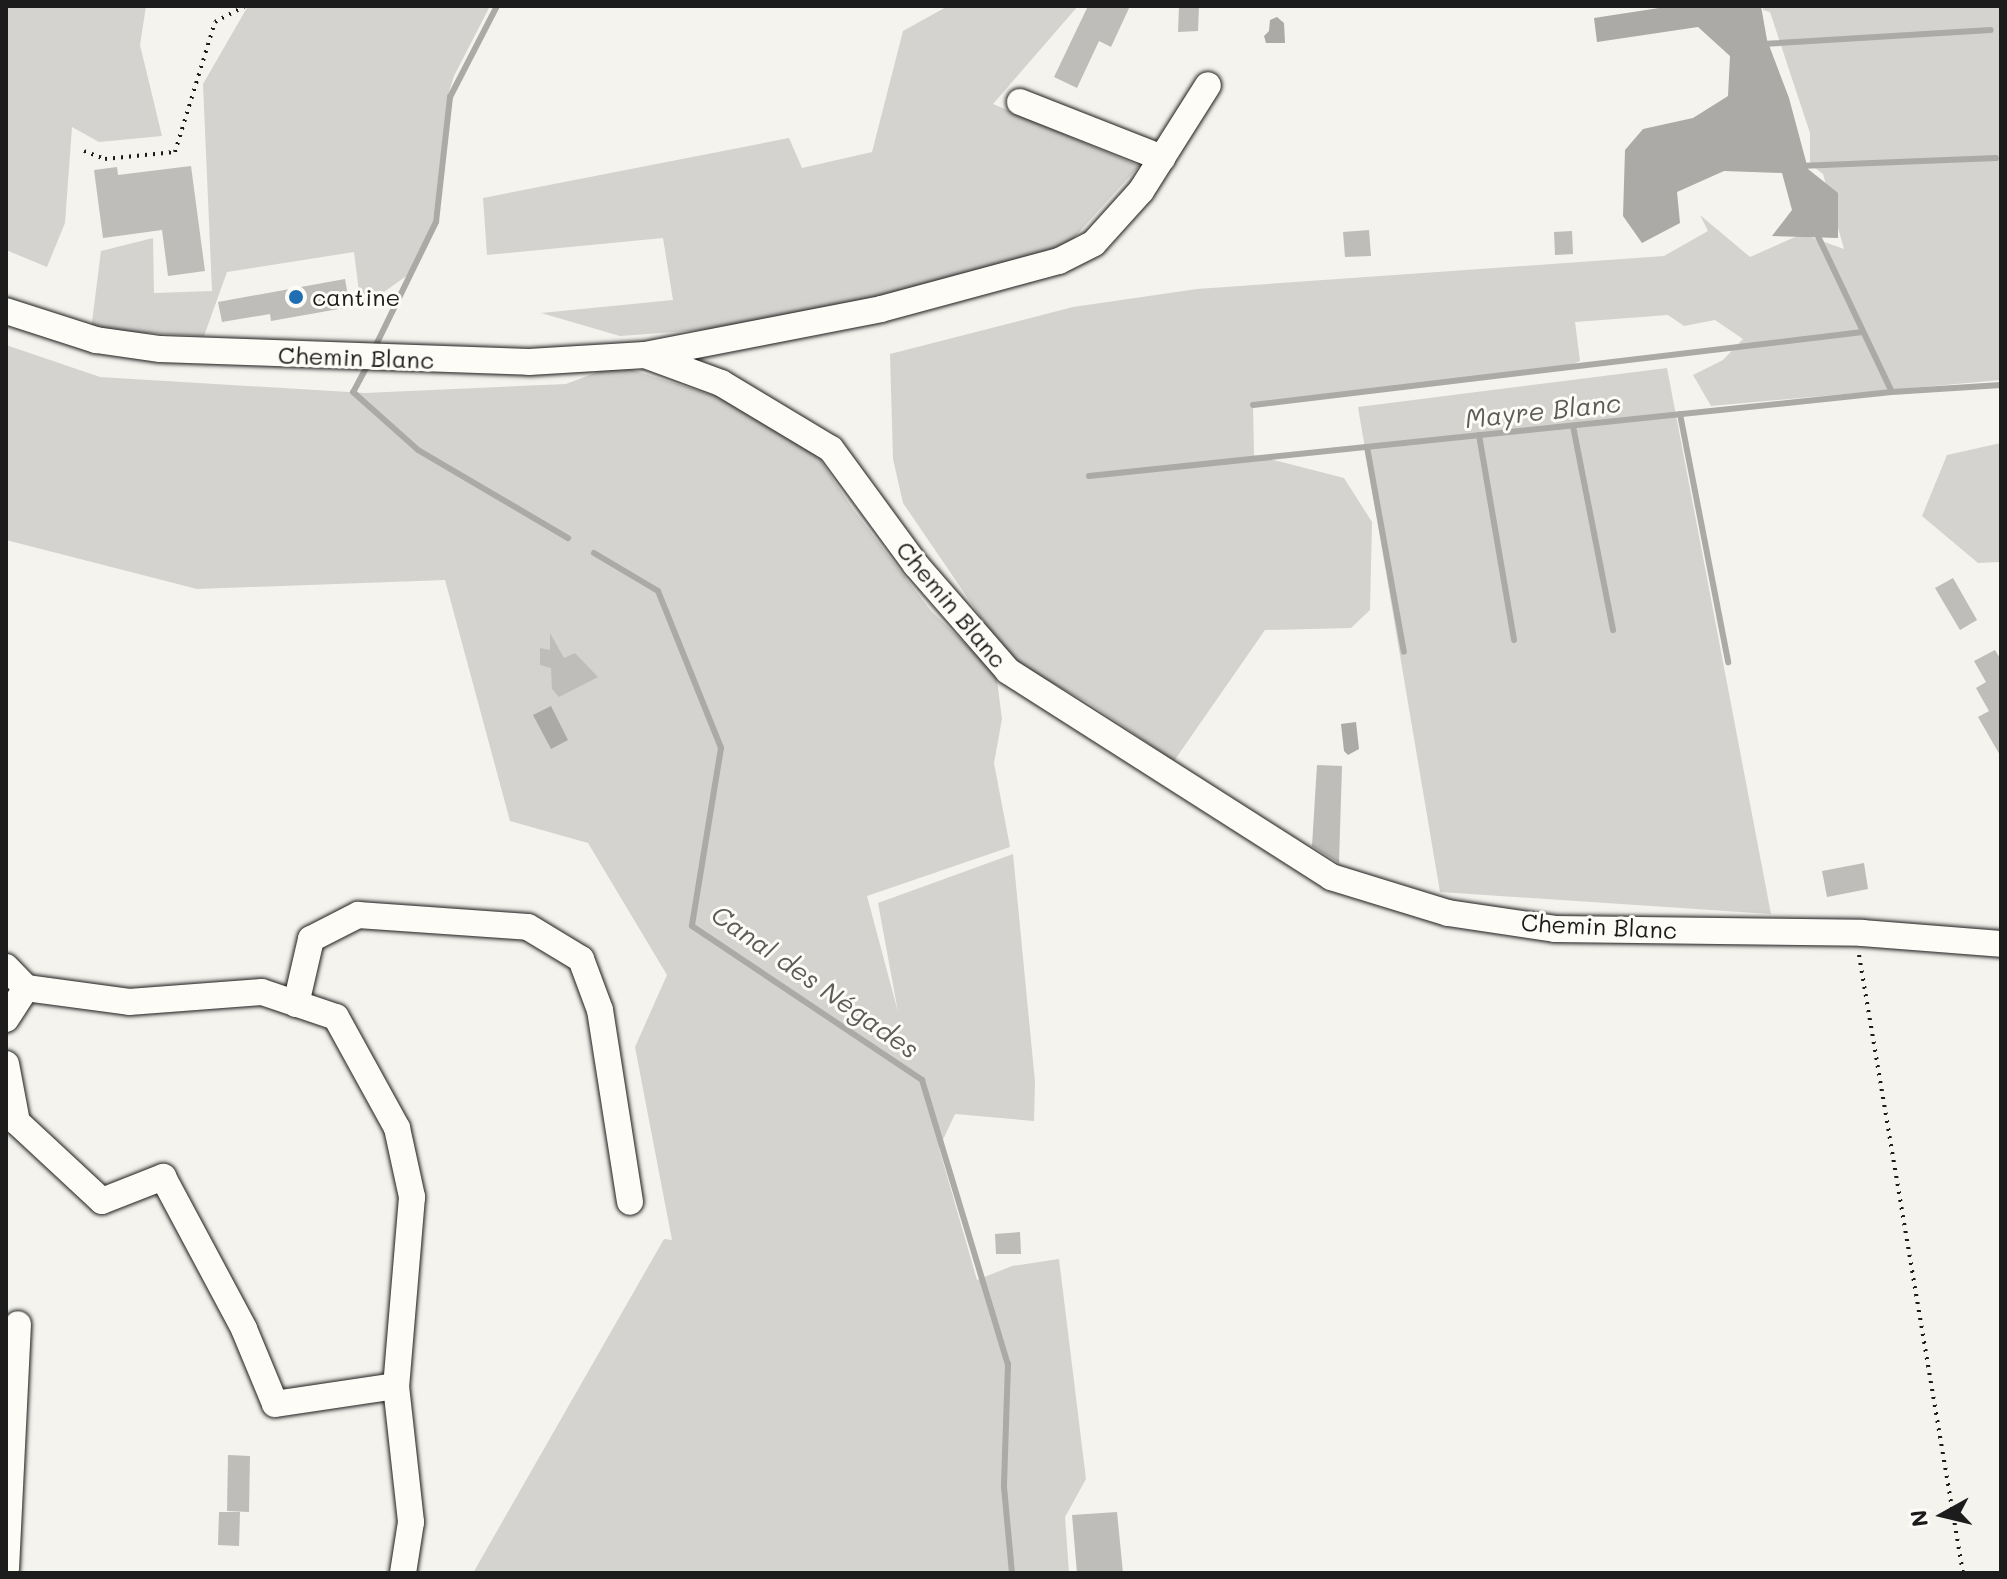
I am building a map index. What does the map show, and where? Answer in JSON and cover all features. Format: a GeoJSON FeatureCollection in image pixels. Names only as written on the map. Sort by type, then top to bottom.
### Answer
{"type":"FeatureCollection","features":[{"type":"Feature","properties":{"kind":"street"},"geometry":{"type":"LineString","coordinates":[[645,355],[881,309],[1059,261],[1094,243],[1141,191],[1208,85]]}},
{"type":"Feature","properties":{"kind":"street"},"geometry":{"type":"LineString","coordinates":[[1020,102],[1162,158]]}},
{"type":"Feature","properties":{"kind":"street","name":"Chemin Blanc"},"geometry":{"type":"LineString","coordinates":[[6,311],[96,340],[160,349],[529,362],[645,355],[721,383],[831,449],[916,565],[1008,671],[1331,877],[1448,913],[1555,929],[1862,933],[2001,944]]}},
{"type":"Feature","properties":{"kind":"street"},"geometry":{"type":"LineString","coordinates":[[296,1004],[311,939],[358,915],[528,927],[581,959],[595,997],[630,1202]]}},
{"type":"Feature","properties":{"kind":"street"},"geometry":{"type":"LineString","coordinates":[[6,967],[26,988],[129,1002],[262,992],[336,1017],[397,1128],[412,1197],[396,1386],[411,1522],[403,1573]]}},
{"type":"Feature","properties":{"kind":"street"},"geometry":{"type":"LineString","coordinates":[[6,1019],[26,988]]}},
{"type":"Feature","properties":{"kind":"street"},"geometry":{"type":"LineString","coordinates":[[6,1064],[17,1122],[102,1201],[163,1177],[244,1329],[275,1404],[396,1386]]}},
{"type":"Feature","properties":{"kind":"street"},"geometry":{"type":"LineString","coordinates":[[6,1569],[18,1324]]}},
{"type":"Feature","properties":{"kind":"path"},"geometry":{"type":"LineString","coordinates":[[84,151],[105,159],[175,152],[215,22],[245,6]]}},
{"type":"Feature","properties":{"kind":"path"},"geometry":{"type":"LineString","coordinates":[[1862,933],[1857,962],[1963,1573]]}},
{"type":"Feature","properties":{"kind":"shaded area"},"geometry":{"type":"Polygon","coordinates":[[[6,6],[146,6],[140,45],[162,136],[99,142],[72,127],[65,223],[47,267],[6,250],[6,6]]]}},
{"type":"Feature","properties":{"kind":"shaded area"},"geometry":{"type":"Polygon","coordinates":[[[248,6],[490,6],[454,76],[448,95],[433,222],[408,275],[361,308],[354,252],[227,272],[204,336],[91,330],[101,251],[153,238],[154,293],[212,291],[203,84],[248,6]]]}},
{"type":"Feature","properties":{"kind":"shaded area"},"geometry":{"type":"Polygon","coordinates":[[[948,6],[1078,6],[993,104],[1139,166],[1062,251],[781,324],[620,336],[541,313],[673,300],[663,238],[487,255],[483,198],[789,138],[802,168],[872,152],[903,31],[948,6]]]}},
{"type":"Feature","properties":{"kind":"shaded area"},"geometry":{"type":"Polygon","coordinates":[[[1672,6],[1761,6],[1767,40],[1789,98],[1808,169],[1838,193],[1838,238],[1772,236],[1792,210],[1782,173],[1724,171],[1677,192],[1680,223],[1642,243],[1623,216],[1625,150],[1643,129],[1693,118],[1728,96],[1730,56],[1698,27],[1597,42],[1594,18],[1672,6]]]}},
{"type":"Feature","properties":{"kind":"shaded area"},"geometry":{"type":"Polygon","coordinates":[[[1763,6],[2001,6],[2001,380],[1711,406],[1693,375],[1723,360],[1743,339],[1715,320],[1684,326],[1668,315],[1575,322],[1580,361],[1560,370],[1253,405],[1254,455],[1344,478],[1372,522],[1370,610],[1351,628],[1265,630],[1174,761],[1089,703],[1010,660],[903,503],[893,459],[890,354],[1073,307],[1197,289],[1664,256],[1708,231],[1700,215],[1750,257],[1802,234],[1844,249],[1823,174],[1810,164],[1810,133],[1770,12],[1763,10],[1763,6]]]}},
{"type":"Feature","properties":{"kind":"shaded area"},"geometry":{"type":"Polygon","coordinates":[[[1277,17],[1284,23],[1285,43],[1266,43],[1264,36],[1269,31],[1270,20],[1277,17]]]}},
{"type":"Feature","properties":{"kind":"shaded area"},"geometry":{"type":"Polygon","coordinates":[[[6,345],[100,377],[365,393],[566,384],[616,365],[745,405],[817,455],[852,508],[931,611],[996,673],[1002,719],[994,763],[1010,847],[867,896],[898,1012],[878,903],[1013,854],[1035,1082],[1034,1121],[955,1114],[939,1148],[977,1280],[1012,1266],[1059,1259],[1086,1479],[1065,1517],[1069,1573],[473,1573],[664,1239],[672,1240],[635,1047],[667,975],[588,843],[510,821],[445,580],[197,589],[6,540],[6,345]]]}},
{"type":"Feature","properties":{"kind":"shaded area"},"geometry":{"type":"Polygon","coordinates":[[[1667,368],[1771,914],[1440,892],[1358,407],[1667,368]]]}},
{"type":"Feature","properties":{"kind":"shaded area"},"geometry":{"type":"Polygon","coordinates":[[[2001,443],[2001,562],[1978,563],[1922,516],[1947,455],[2001,443]]]}},
{"type":"Feature","properties":{"kind":"shaded area"},"geometry":{"type":"Polygon","coordinates":[[[551,706],[568,740],[551,749],[533,715],[551,706]]]}},
{"type":"Feature","properties":{"kind":"shaded area"},"geometry":{"type":"Polygon","coordinates":[[[1356,722],[1359,749],[1348,755],[1344,751],[1341,724],[1356,722]]]}},
{"type":"Feature","properties":{"kind":"building"},"geometry":{"type":"Polygon","coordinates":[[[1088,6],[1130,6],[1111,47],[1099,41],[1077,88],[1054,77],[1088,6]]]}},
{"type":"Feature","properties":{"kind":"building"},"geometry":{"type":"Polygon","coordinates":[[[1179,6],[1199,6],[1198,31],[1178,32],[1179,6]]]}},
{"type":"Feature","properties":{"kind":"building"},"geometry":{"type":"Polygon","coordinates":[[[191,166],[205,271],[168,276],[162,230],[103,238],[94,170],[117,167],[118,175],[191,166]]]}},
{"type":"Feature","properties":{"kind":"building"},"geometry":{"type":"Polygon","coordinates":[[[1369,230],[1371,256],[1345,257],[1343,232],[1369,230]]]}},
{"type":"Feature","properties":{"kind":"building"},"geometry":{"type":"Polygon","coordinates":[[[1572,231],[1573,254],[1555,255],[1554,232],[1572,231]]]}},
{"type":"Feature","properties":{"kind":"building","name":"cantine"},"geometry":{"type":"Polygon","coordinates":[[[345,279],[350,307],[271,321],[270,314],[222,322],[218,302],[345,279]]]}},
{"type":"Feature","properties":{"kind":"building"},"geometry":{"type":"Polygon","coordinates":[[[1953,578],[1977,620],[1960,630],[1935,588],[1953,578]]]}},
{"type":"Feature","properties":{"kind":"building"},"geometry":{"type":"Polygon","coordinates":[[[550,633],[564,658],[575,653],[598,677],[559,697],[552,689],[551,668],[540,665],[540,648],[550,650],[550,633]]]}},
{"type":"Feature","properties":{"kind":"building"},"geometry":{"type":"Polygon","coordinates":[[[1995,650],[2001,660],[2001,757],[1978,717],[1989,711],[1976,688],[1986,682],[1974,661],[1995,650]]]}},
{"type":"Feature","properties":{"kind":"building"},"geometry":{"type":"Polygon","coordinates":[[[1317,765],[1342,766],[1339,863],[1312,846],[1317,765]]]}},
{"type":"Feature","properties":{"kind":"building"},"geometry":{"type":"Polygon","coordinates":[[[1864,863],[1868,889],[1827,897],[1822,871],[1864,863]]]}},
{"type":"Feature","properties":{"kind":"building"},"geometry":{"type":"Polygon","coordinates":[[[1020,1232],[1021,1254],[996,1254],[995,1234],[1020,1232]]]}},
{"type":"Feature","properties":{"kind":"building"},"geometry":{"type":"Polygon","coordinates":[[[228,1455],[250,1456],[249,1512],[227,1511],[228,1455]]]}},
{"type":"Feature","properties":{"kind":"building"},"geometry":{"type":"Polygon","coordinates":[[[219,1512],[240,1512],[239,1546],[218,1545],[219,1512]]]}},
{"type":"Feature","properties":{"kind":"building"},"geometry":{"type":"Polygon","coordinates":[[[1117,1512],[1123,1573],[1077,1573],[1072,1515],[1117,1512]]]}},
{"type":"Feature","properties":{"kind":"waterway"},"geometry":{"type":"LineString","coordinates":[[376,345],[436,222],[450,97],[497,6]]}},
{"type":"Feature","properties":{"kind":"waterway"},"geometry":{"type":"LineString","coordinates":[[1763,44],[1991,30]]}},
{"type":"Feature","properties":{"kind":"waterway"},"geometry":{"type":"LineString","coordinates":[[1799,166],[1996,158]]}},
{"type":"Feature","properties":{"kind":"waterway"},"geometry":{"type":"LineString","coordinates":[[1815,230],[1892,392]]}},
{"type":"Feature","properties":{"kind":"waterway"},"geometry":{"type":"LineString","coordinates":[[1253,405],[1863,332]]}},
{"type":"Feature","properties":{"kind":"waterway","name":"Canal des Négades"},"geometry":{"type":"LineString","coordinates":[[366,368],[353,392],[418,450],[568,538]]}},
{"type":"Feature","properties":{"kind":"waterway","name":"Mayre Blanc"},"geometry":{"type":"LineString","coordinates":[[1089,476],[1892,392],[2001,385]]}},
{"type":"Feature","properties":{"kind":"waterway"},"geometry":{"type":"LineString","coordinates":[[1680,414],[1728,662]]}},
{"type":"Feature","properties":{"kind":"waterway"},"geometry":{"type":"LineString","coordinates":[[1573,426],[1613,630]]}},
{"type":"Feature","properties":{"kind":"waterway"},"geometry":{"type":"LineString","coordinates":[[1479,435],[1514,640]]}},
{"type":"Feature","properties":{"kind":"waterway"},"geometry":{"type":"LineString","coordinates":[[1367,447],[1404,652]]}},
{"type":"Feature","properties":{"kind":"waterway","name":"Canal des Négades"},"geometry":{"type":"LineString","coordinates":[[594,553],[658,591],[721,748],[692,926],[922,1080],[1008,1364],[1004,1487],[1012,1573]]}},
{"type":"Feature","properties":{"kind":"place","name":"cantine"},"geometry":{"type":"Point","coordinates":[296,297]}}]}
